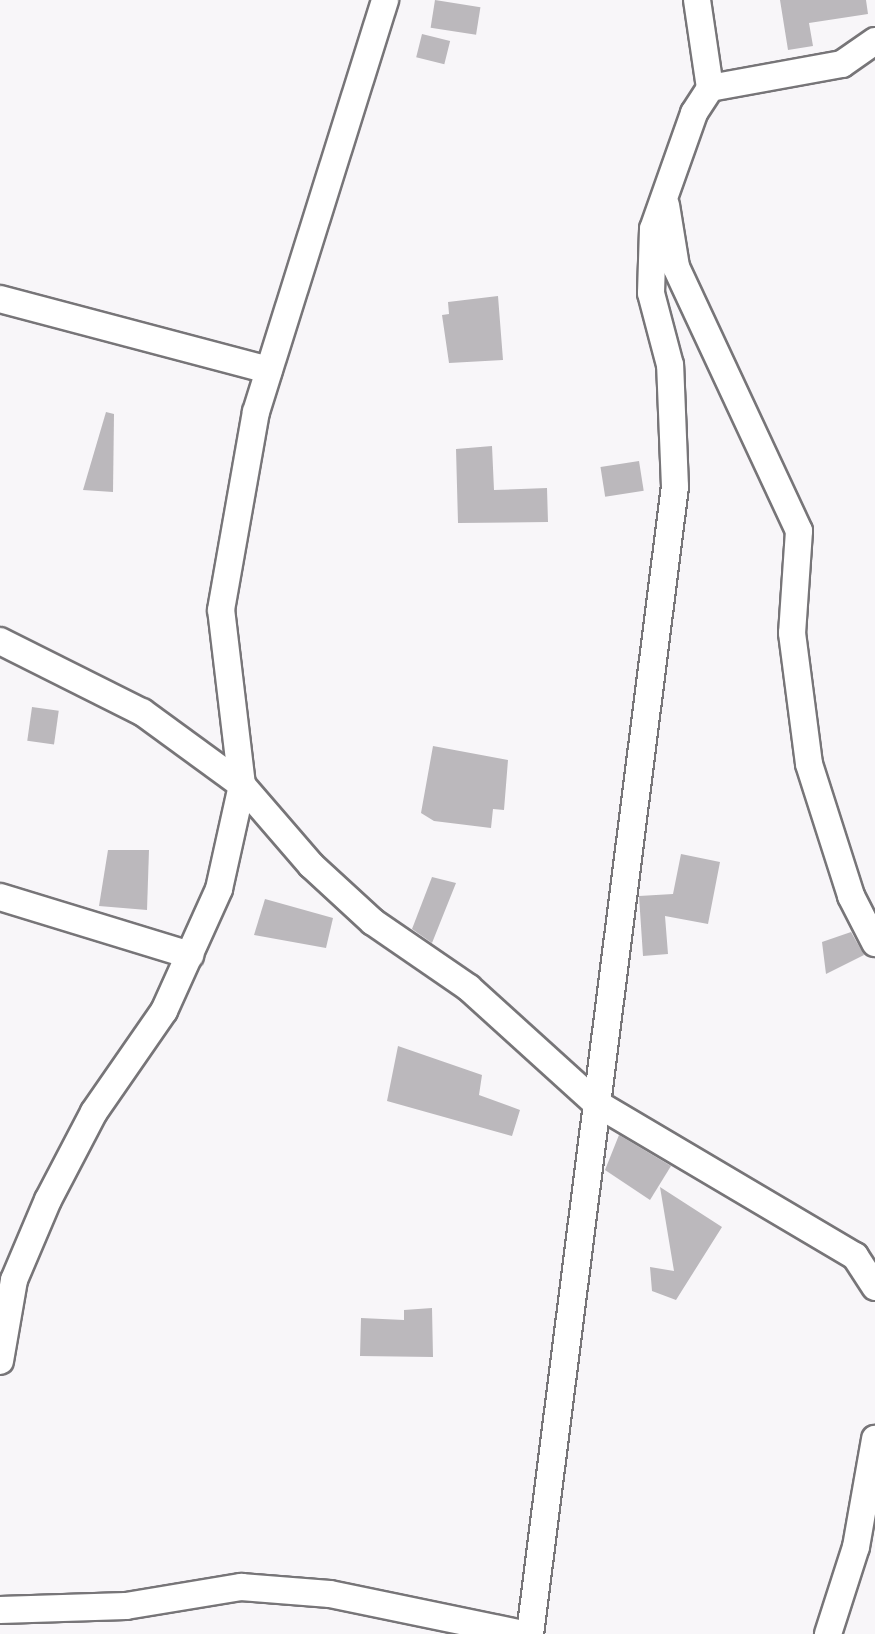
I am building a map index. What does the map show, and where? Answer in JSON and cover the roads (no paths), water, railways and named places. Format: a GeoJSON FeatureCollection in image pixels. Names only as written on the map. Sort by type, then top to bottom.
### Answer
{"type":"FeatureCollection","features":[{"type":"Feature","properties":{"kind":"street"},"geometry":{"type":"LineString","coordinates":[[0,1361],[14,1280],[48,1200],[94,1112],[164,1011],[219,889],[242,785],[221,610],[269,370],[385,0]]}},
{"type":"Feature","properties":{"kind":"street"},"geometry":{"type":"LineString","coordinates":[[530,1634],[675,487],[670,365],[651,293],[653,229],[694,113],[710,88],[697,0]]}},
{"type":"Feature","properties":{"kind":"street"},"geometry":{"type":"LineString","coordinates":[[710,88],[842,64],[875,41]]}},
{"type":"Feature","properties":{"kind":"street"},"geometry":{"type":"LineString","coordinates":[[664,193],[676,267],[799,531],[792,633],[809,764],[851,896],[875,943]]}},
{"type":"Feature","properties":{"kind":"street"},"geometry":{"type":"LineString","coordinates":[[0,299],[269,370]]}},
{"type":"Feature","properties":{"kind":"street"},"geometry":{"type":"LineString","coordinates":[[0,641],[142,712],[242,785],[311,865],[373,922],[469,988],[596,1103],[855,1256],[875,1287]]}},
{"type":"Feature","properties":{"kind":"street"},"geometry":{"type":"LineString","coordinates":[[0,897],[190,955]]}},
{"type":"Feature","properties":{"kind":"street"},"geometry":{"type":"LineString","coordinates":[[828,1634],[856,1547],[875,1439]]}},
{"type":"Feature","properties":{"kind":"street"},"geometry":{"type":"LineString","coordinates":[[0,1610],[126,1606],[241,1587],[330,1594],[523,1634]]}}]}
